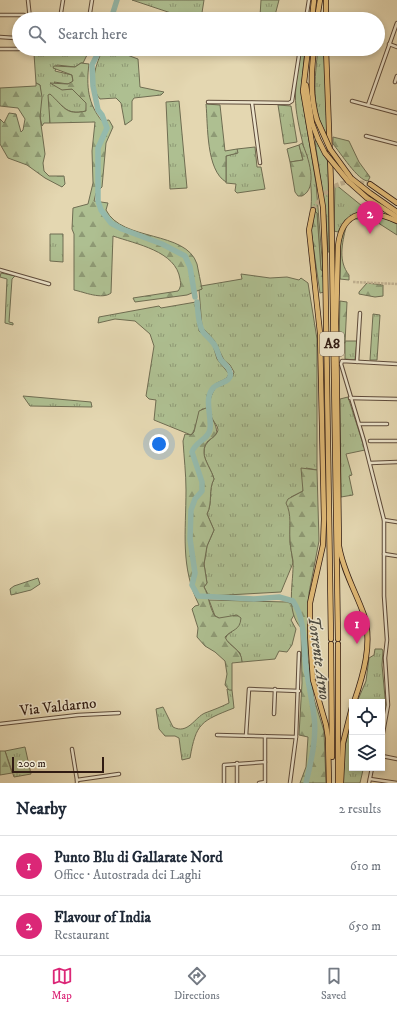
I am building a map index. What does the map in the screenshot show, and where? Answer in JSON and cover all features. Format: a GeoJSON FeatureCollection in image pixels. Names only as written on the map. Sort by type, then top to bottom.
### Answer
{"type":"FeatureCollection","features":[{"type":"Feature","properties":{"kind":"highway"},"geometry":{"type":"LineString","coordinates":[[313,12],[314,0]]}},
{"type":"Feature","properties":{"kind":"highway"},"geometry":{"type":"LineString","coordinates":[[318,12],[320,0]]}},
{"type":"Feature","properties":{"kind":"highway"},"geometry":{"type":"LineString","coordinates":[[326,0],[326,12]]}},
{"type":"Feature","properties":{"kind":"highway","name":"A8"},"geometry":{"type":"LineString","coordinates":[[307,56],[304,103],[321,191],[324,228],[331,642],[331,783]]}},
{"type":"Feature","properties":{"kind":"highway"},"geometry":{"type":"LineString","coordinates":[[313,56],[311,77],[312,100],[317,120],[330,149],[350,180],[397,212]]}},
{"type":"Feature","properties":{"kind":"highway","name":"A8"},"geometry":{"type":"LineString","coordinates":[[326,56],[331,184],[333,454],[338,642],[338,783]]}},
{"type":"Feature","properties":{"kind":"highway"},"geometry":{"type":"LineString","coordinates":[[305,77],[312,123],[325,153],[367,198],[397,217]]}},
{"type":"Feature","properties":{"kind":"highway"},"geometry":{"type":"LineString","coordinates":[[370,184],[397,203]]}},
{"type":"Feature","properties":{"kind":"highway"},"geometry":{"type":"LineString","coordinates":[[313,210],[309,230],[320,333],[324,519],[323,545],[310,603],[310,634],[312,680],[326,725],[331,783]]}},
{"type":"Feature","properties":{"kind":"highway"},"geometry":{"type":"LineString","coordinates":[[355,699],[365,665],[366,623],[343,564],[339,546],[336,322],[339,241],[346,223],[362,213],[372,212],[383,214],[397,221]]}},
{"type":"Feature","properties":{"kind":"highway"},"geometry":{"type":"LineString","coordinates":[[341,783],[343,743],[349,719]]}},
{"type":"Feature","properties":{"kind":"street"},"geometry":{"type":"LineString","coordinates":[[28,0],[29,12]]}},
{"type":"Feature","properties":{"kind":"street"},"geometry":{"type":"LineString","coordinates":[[61,0],[61,12]]}},
{"type":"Feature","properties":{"kind":"street"},"geometry":{"type":"LineString","coordinates":[[90,12],[92,0]]}},
{"type":"Feature","properties":{"kind":"street"},"geometry":{"type":"LineString","coordinates":[[307,12],[309,0]]}},
{"type":"Feature","properties":{"kind":"street"},"geometry":{"type":"LineString","coordinates":[[0,15],[12,14]]}},
{"type":"Feature","properties":{"kind":"street"},"geometry":{"type":"LineString","coordinates":[[385,55],[397,24]]}},
{"type":"Feature","properties":{"kind":"street"},"geometry":{"type":"LineString","coordinates":[[0,37],[12,38]]}},
{"type":"Feature","properties":{"kind":"street"},"geometry":{"type":"LineString","coordinates":[[389,44],[397,47]]}},
{"type":"Feature","properties":{"kind":"street"},"geometry":{"type":"LineString","coordinates":[[0,49],[12,48]]}},
{"type":"Feature","properties":{"kind":"street"},"geometry":{"type":"LineString","coordinates":[[208,102],[289,103],[292,101],[299,56]]}},
{"type":"Feature","properties":{"kind":"street"},"geometry":{"type":"LineString","coordinates":[[368,104],[385,56]]}},
{"type":"Feature","properties":{"kind":"street"},"geometry":{"type":"LineString","coordinates":[[395,82],[397,76]]}},
{"type":"Feature","properties":{"kind":"street"},"geometry":{"type":"LineString","coordinates":[[352,101],[368,104],[397,113]]}},
{"type":"Feature","properties":{"kind":"street"},"geometry":{"type":"LineString","coordinates":[[252,103],[260,164]]}},
{"type":"Feature","properties":{"kind":"street"},"geometry":{"type":"LineString","coordinates":[[366,136],[397,144]]}},
{"type":"Feature","properties":{"kind":"street"},"geometry":{"type":"LineString","coordinates":[[0,270],[49,284]]}},
{"type":"Feature","properties":{"kind":"street"},"geometry":{"type":"LineString","coordinates":[[358,362],[360,314]]}},
{"type":"Feature","properties":{"kind":"street"},"geometry":{"type":"LineString","coordinates":[[382,735],[388,697],[385,658],[387,640],[384,596],[384,520],[370,463],[341,363],[358,362],[397,364]]}},
{"type":"Feature","properties":{"kind":"street"},"geometry":{"type":"LineString","coordinates":[[350,398],[397,399]]}},
{"type":"Feature","properties":{"kind":"street"},"geometry":{"type":"LineString","coordinates":[[359,424],[387,424]]}},
{"type":"Feature","properties":{"kind":"street"},"geometry":{"type":"LineString","coordinates":[[370,440],[397,441]]}},
{"type":"Feature","properties":{"kind":"street"},"geometry":{"type":"LineString","coordinates":[[370,463],[397,462]]}},
{"type":"Feature","properties":{"kind":"street"},"geometry":{"type":"LineString","coordinates":[[384,520],[397,522]]}},
{"type":"Feature","properties":{"kind":"street"},"geometry":{"type":"LineString","coordinates":[[384,554],[397,556]]}},
{"type":"Feature","properties":{"kind":"street"},"geometry":{"type":"LineString","coordinates":[[290,783],[296,737],[299,654]]}},
{"type":"Feature","properties":{"kind":"street"},"geometry":{"type":"LineString","coordinates":[[246,736],[249,689],[298,691]]}},
{"type":"Feature","properties":{"kind":"street"},"geometry":{"type":"LineString","coordinates":[[274,714],[275,689]]}},
{"type":"Feature","properties":{"kind":"street","name":"Via Valdarno"},"geometry":{"type":"LineString","coordinates":[[0,724],[78,715],[118,713]]}},
{"type":"Feature","properties":{"kind":"street"},"geometry":{"type":"LineString","coordinates":[[216,735],[296,737]]}},
{"type":"Feature","properties":{"kind":"street"},"geometry":{"type":"LineString","coordinates":[[259,783],[265,782],[265,736]]}},
{"type":"Feature","properties":{"kind":"street"},"geometry":{"type":"LineString","coordinates":[[72,749],[77,782],[120,774]]}},
{"type":"Feature","properties":{"kind":"street"},"geometry":{"type":"LineString","coordinates":[[385,757],[397,759]]}},
{"type":"Feature","properties":{"kind":"street"},"geometry":{"type":"LineString","coordinates":[[224,783],[224,765],[265,762]]}},
{"type":"Feature","properties":{"kind":"street"},"geometry":{"type":"LineString","coordinates":[[237,763],[238,783]]}},
{"type":"Feature","properties":{"kind":"street"},"geometry":{"type":"LineString","coordinates":[[371,771],[369,782],[397,783]]}},
{"type":"Feature","properties":{"kind":"green space"},"geometry":{"type":"Polygon","coordinates":[[[132,0],[204,0],[202,12],[168,12],[132,0]]]}},
{"type":"Feature","properties":{"kind":"green space"},"geometry":{"type":"Polygon","coordinates":[[[261,0],[279,0],[276,12],[260,12],[261,0]]]}},
{"type":"Feature","properties":{"kind":"green space"},"geometry":{"type":"Polygon","coordinates":[[[34,56],[86,56],[83,63],[75,67],[57,65],[55,71],[72,75],[73,82],[68,84],[54,82],[62,89],[72,89],[87,103],[86,111],[69,111],[49,95],[50,123],[44,123],[42,126],[40,111],[40,85],[36,83],[34,56]]]}},
{"type":"Feature","properties":{"kind":"green space"},"geometry":{"type":"Polygon","coordinates":[[[100,56],[130,56],[138,59],[140,87],[164,92],[161,95],[134,98],[132,101],[132,120],[125,125],[121,103],[116,98],[100,99],[96,93],[94,87],[94,74],[100,56]]]}},
{"type":"Feature","properties":{"kind":"green space"},"geometry":{"type":"Polygon","coordinates":[[[301,56],[304,56],[301,92],[316,183],[323,271],[321,270],[317,213],[311,208],[309,170],[296,108],[298,71],[301,56]]]}},
{"type":"Feature","properties":{"kind":"green space"},"geometry":{"type":"Polygon","coordinates":[[[317,56],[324,56],[328,136],[318,116],[315,94],[317,56]]]}},
{"type":"Feature","properties":{"kind":"green space"},"geometry":{"type":"Polygon","coordinates":[[[81,63],[89,64],[89,94],[97,115],[102,121],[109,120],[113,127],[106,143],[102,187],[96,193],[94,201],[108,203],[106,210],[114,220],[125,227],[168,240],[191,253],[197,264],[202,289],[187,295],[135,302],[133,298],[178,291],[181,282],[177,269],[163,255],[154,250],[113,236],[111,293],[98,296],[74,290],[74,234],[72,229],[73,208],[88,204],[93,183],[92,151],[95,122],[50,123],[48,95],[50,94],[69,111],[86,111],[86,103],[72,89],[62,90],[50,83],[68,84],[73,81],[72,75],[53,68],[54,66],[75,67],[81,63]]]}},
{"type":"Feature","properties":{"kind":"green space"},"geometry":{"type":"Polygon","coordinates":[[[36,83],[40,85],[42,97],[40,117],[45,154],[43,163],[44,171],[49,176],[64,176],[65,184],[62,187],[45,178],[27,165],[8,158],[0,144],[0,119],[4,123],[9,113],[16,114],[21,132],[23,130],[25,119],[18,108],[0,106],[0,88],[36,86],[36,83]]]}},
{"type":"Feature","properties":{"kind":"green space"},"geometry":{"type":"Polygon","coordinates":[[[179,101],[187,188],[170,189],[166,102],[179,101]]]}},
{"type":"Feature","properties":{"kind":"green space"},"geometry":{"type":"Polygon","coordinates":[[[206,104],[220,105],[225,151],[237,149],[238,153],[226,156],[226,182],[219,176],[211,158],[206,104]]]}},
{"type":"Feature","properties":{"kind":"green space"},"geometry":{"type":"Polygon","coordinates":[[[278,105],[291,106],[297,142],[284,144],[278,105]]]}},
{"type":"Feature","properties":{"kind":"green space"},"geometry":{"type":"Polygon","coordinates":[[[333,137],[349,141],[359,162],[370,177],[368,181],[364,180],[349,166],[333,144],[333,137]]]}},
{"type":"Feature","properties":{"kind":"green space"},"geometry":{"type":"Polygon","coordinates":[[[315,141],[317,141],[328,162],[329,252],[326,217],[315,141]]]}},
{"type":"Feature","properties":{"kind":"green space"},"geometry":{"type":"Polygon","coordinates":[[[302,143],[311,171],[311,179],[307,192],[302,196],[298,196],[295,192],[290,162],[303,160],[299,145],[302,143]]]}},
{"type":"Feature","properties":{"kind":"green space"},"geometry":{"type":"Polygon","coordinates":[[[299,145],[303,160],[290,162],[287,149],[299,145]]]}},
{"type":"Feature","properties":{"kind":"green space"},"geometry":{"type":"Polygon","coordinates":[[[255,147],[257,167],[261,167],[265,189],[237,193],[235,191],[236,184],[226,183],[226,156],[237,153],[237,149],[255,147]]]}},
{"type":"Feature","properties":{"kind":"green space"},"geometry":{"type":"Polygon","coordinates":[[[335,184],[362,206],[369,204],[375,210],[357,212],[345,221],[338,232],[334,231],[335,184]]]}},
{"type":"Feature","properties":{"kind":"green space"},"geometry":{"type":"Polygon","coordinates":[[[315,211],[317,213],[321,270],[323,271],[324,292],[320,293],[311,231],[315,211]]]}},
{"type":"Feature","properties":{"kind":"green space"},"geometry":{"type":"Polygon","coordinates":[[[367,214],[387,219],[397,224],[397,235],[372,219],[354,219],[357,216],[367,214]]]}},
{"type":"Feature","properties":{"kind":"green space"},"geometry":{"type":"Polygon","coordinates":[[[346,227],[342,246],[342,258],[343,264],[349,275],[349,280],[340,279],[340,245],[343,229],[346,227]]]}},
{"type":"Feature","properties":{"kind":"green space"},"geometry":{"type":"Polygon","coordinates":[[[50,234],[63,234],[63,262],[50,261],[50,234]]]}},
{"type":"Feature","properties":{"kind":"green space"},"geometry":{"type":"Polygon","coordinates":[[[1,273],[15,276],[12,279],[9,322],[13,323],[13,325],[5,323],[7,279],[0,277],[1,273]]]}},
{"type":"Feature","properties":{"kind":"green space"},"geometry":{"type":"Polygon","coordinates":[[[241,274],[270,278],[287,277],[299,280],[301,278],[308,283],[317,339],[317,470],[306,468],[303,491],[291,497],[290,542],[293,563],[281,592],[209,596],[204,587],[207,583],[204,564],[207,546],[214,530],[207,514],[210,505],[211,487],[214,479],[205,459],[204,449],[218,430],[210,413],[210,402],[212,395],[218,386],[228,381],[233,376],[234,372],[230,365],[224,360],[214,340],[202,327],[199,290],[202,289],[201,286],[242,279],[241,274]]]}},
{"type":"Feature","properties":{"kind":"green space"},"geometry":{"type":"Polygon","coordinates":[[[367,283],[383,285],[383,296],[375,297],[359,294],[367,283]]]}},
{"type":"Feature","properties":{"kind":"green space"},"geometry":{"type":"Polygon","coordinates":[[[340,301],[347,302],[345,343],[339,342],[340,301]]]}},
{"type":"Feature","properties":{"kind":"green space"},"geometry":{"type":"Polygon","coordinates":[[[196,302],[199,331],[213,345],[217,359],[229,374],[226,378],[211,388],[208,397],[207,409],[202,409],[191,435],[154,420],[156,400],[149,399],[146,396],[154,346],[150,334],[135,321],[115,319],[98,323],[99,317],[159,306],[161,308],[196,302]]]}},
{"type":"Feature","properties":{"kind":"green space"},"geometry":{"type":"Polygon","coordinates":[[[373,314],[380,315],[377,360],[370,360],[373,314]]]}},
{"type":"Feature","properties":{"kind":"green space"},"geometry":{"type":"Polygon","coordinates":[[[345,341],[357,341],[355,360],[345,359],[345,341]]]}},
{"type":"Feature","properties":{"kind":"green space"},"geometry":{"type":"Polygon","coordinates":[[[23,396],[91,402],[92,407],[30,406],[23,396]]]}},
{"type":"Feature","properties":{"kind":"green space"},"geometry":{"type":"Polygon","coordinates":[[[348,397],[365,450],[346,454],[352,475],[349,476],[353,495],[341,497],[340,399],[348,397]]]}},
{"type":"Feature","properties":{"kind":"green space"},"geometry":{"type":"Polygon","coordinates":[[[206,408],[210,413],[217,431],[215,435],[207,442],[204,453],[205,459],[214,479],[211,487],[210,505],[207,514],[214,530],[207,546],[204,564],[207,583],[204,587],[211,609],[215,616],[219,618],[237,615],[241,618],[237,628],[225,637],[238,651],[242,662],[232,663],[232,690],[229,690],[225,685],[227,674],[225,661],[205,646],[197,637],[198,628],[192,609],[199,605],[189,577],[185,549],[186,484],[183,441],[185,434],[191,435],[194,432],[199,411],[206,408]]]}},
{"type":"Feature","properties":{"kind":"green space"},"geometry":{"type":"Polygon","coordinates":[[[301,468],[317,470],[319,541],[309,593],[308,659],[314,699],[324,731],[326,783],[300,783],[306,767],[308,737],[299,735],[302,683],[301,628],[296,621],[292,605],[291,596],[293,561],[290,543],[290,516],[286,503],[288,499],[303,491],[301,468]]]}},
{"type":"Feature","properties":{"kind":"green space"},"geometry":{"type":"Polygon","coordinates":[[[38,578],[40,584],[31,590],[11,595],[10,589],[14,586],[38,578]]]}},
{"type":"Feature","properties":{"kind":"green space"},"geometry":{"type":"Polygon","coordinates":[[[209,600],[287,602],[292,604],[294,615],[291,620],[296,629],[292,645],[287,652],[279,651],[275,659],[242,662],[240,653],[225,639],[228,634],[232,632],[219,618],[215,616],[209,600]]]}},
{"type":"Feature","properties":{"kind":"green space"},"geometry":{"type":"Polygon","coordinates":[[[375,649],[382,649],[386,708],[385,712],[385,699],[358,699],[366,681],[369,658],[374,655],[375,649]]]}},
{"type":"Feature","properties":{"kind":"green space"},"geometry":{"type":"Polygon","coordinates":[[[227,689],[232,690],[234,708],[214,716],[202,725],[195,737],[190,758],[182,760],[179,738],[175,736],[165,736],[159,729],[156,709],[163,707],[173,727],[183,729],[201,715],[229,703],[227,689]]]}},
{"type":"Feature","properties":{"kind":"green space"},"geometry":{"type":"Polygon","coordinates":[[[349,728],[349,771],[363,771],[360,783],[343,783],[344,751],[349,728]]]}},
{"type":"Feature","properties":{"kind":"green space"},"geometry":{"type":"Polygon","coordinates":[[[25,747],[31,774],[14,777],[5,751],[25,747]]]}},
{"type":"Feature","properties":{"kind":"green space"},"geometry":{"type":"Polygon","coordinates":[[[0,751],[5,751],[12,773],[0,775],[0,751]]]}},
{"type":"Feature","properties":{"kind":"waterway","name":"Torrente Arno"},"geometry":{"type":"LineString","coordinates":[[113,12],[117,0]]}},
{"type":"Feature","properties":{"kind":"waterway","name":"Torrente Arno"},"geometry":{"type":"LineString","coordinates":[[96,56],[92,65],[93,86],[98,110],[102,115],[107,128],[98,148],[98,201],[101,210],[111,223],[122,229],[162,244],[185,256],[190,267],[195,297]]}},
{"type":"Feature","properties":{"kind":"waterway","name":"Torrente Arno"},"geometry":{"type":"LineString","coordinates":[[197,302],[198,318],[201,329],[214,344],[220,358],[229,369],[230,378],[214,387],[211,391],[208,402],[210,429],[205,438],[192,452],[202,482],[202,491],[195,499],[191,510],[190,539],[195,573],[192,585],[198,596],[254,599],[279,597],[293,601],[302,625],[306,667],[315,724],[313,750],[306,783]]}},
{"type":"Feature","properties":{"kind":"tunnel"},"geometry":{"type":"LineString","coordinates":[[313,210],[324,195],[336,185],[351,182],[370,184]]}},
{"type":"Feature","properties":{"kind":"tunnel"},"geometry":{"type":"LineString","coordinates":[[353,282],[397,284]]}},
{"type":"Feature","properties":{"kind":"place","name":"Flavour of India"},"geometry":{"type":"Point","coordinates":[370,234]}},
{"type":"Feature","properties":{"kind":"place","name":"Punto Blu di Gallarate Nord"},"geometry":{"type":"Point","coordinates":[357,644]}}]}
